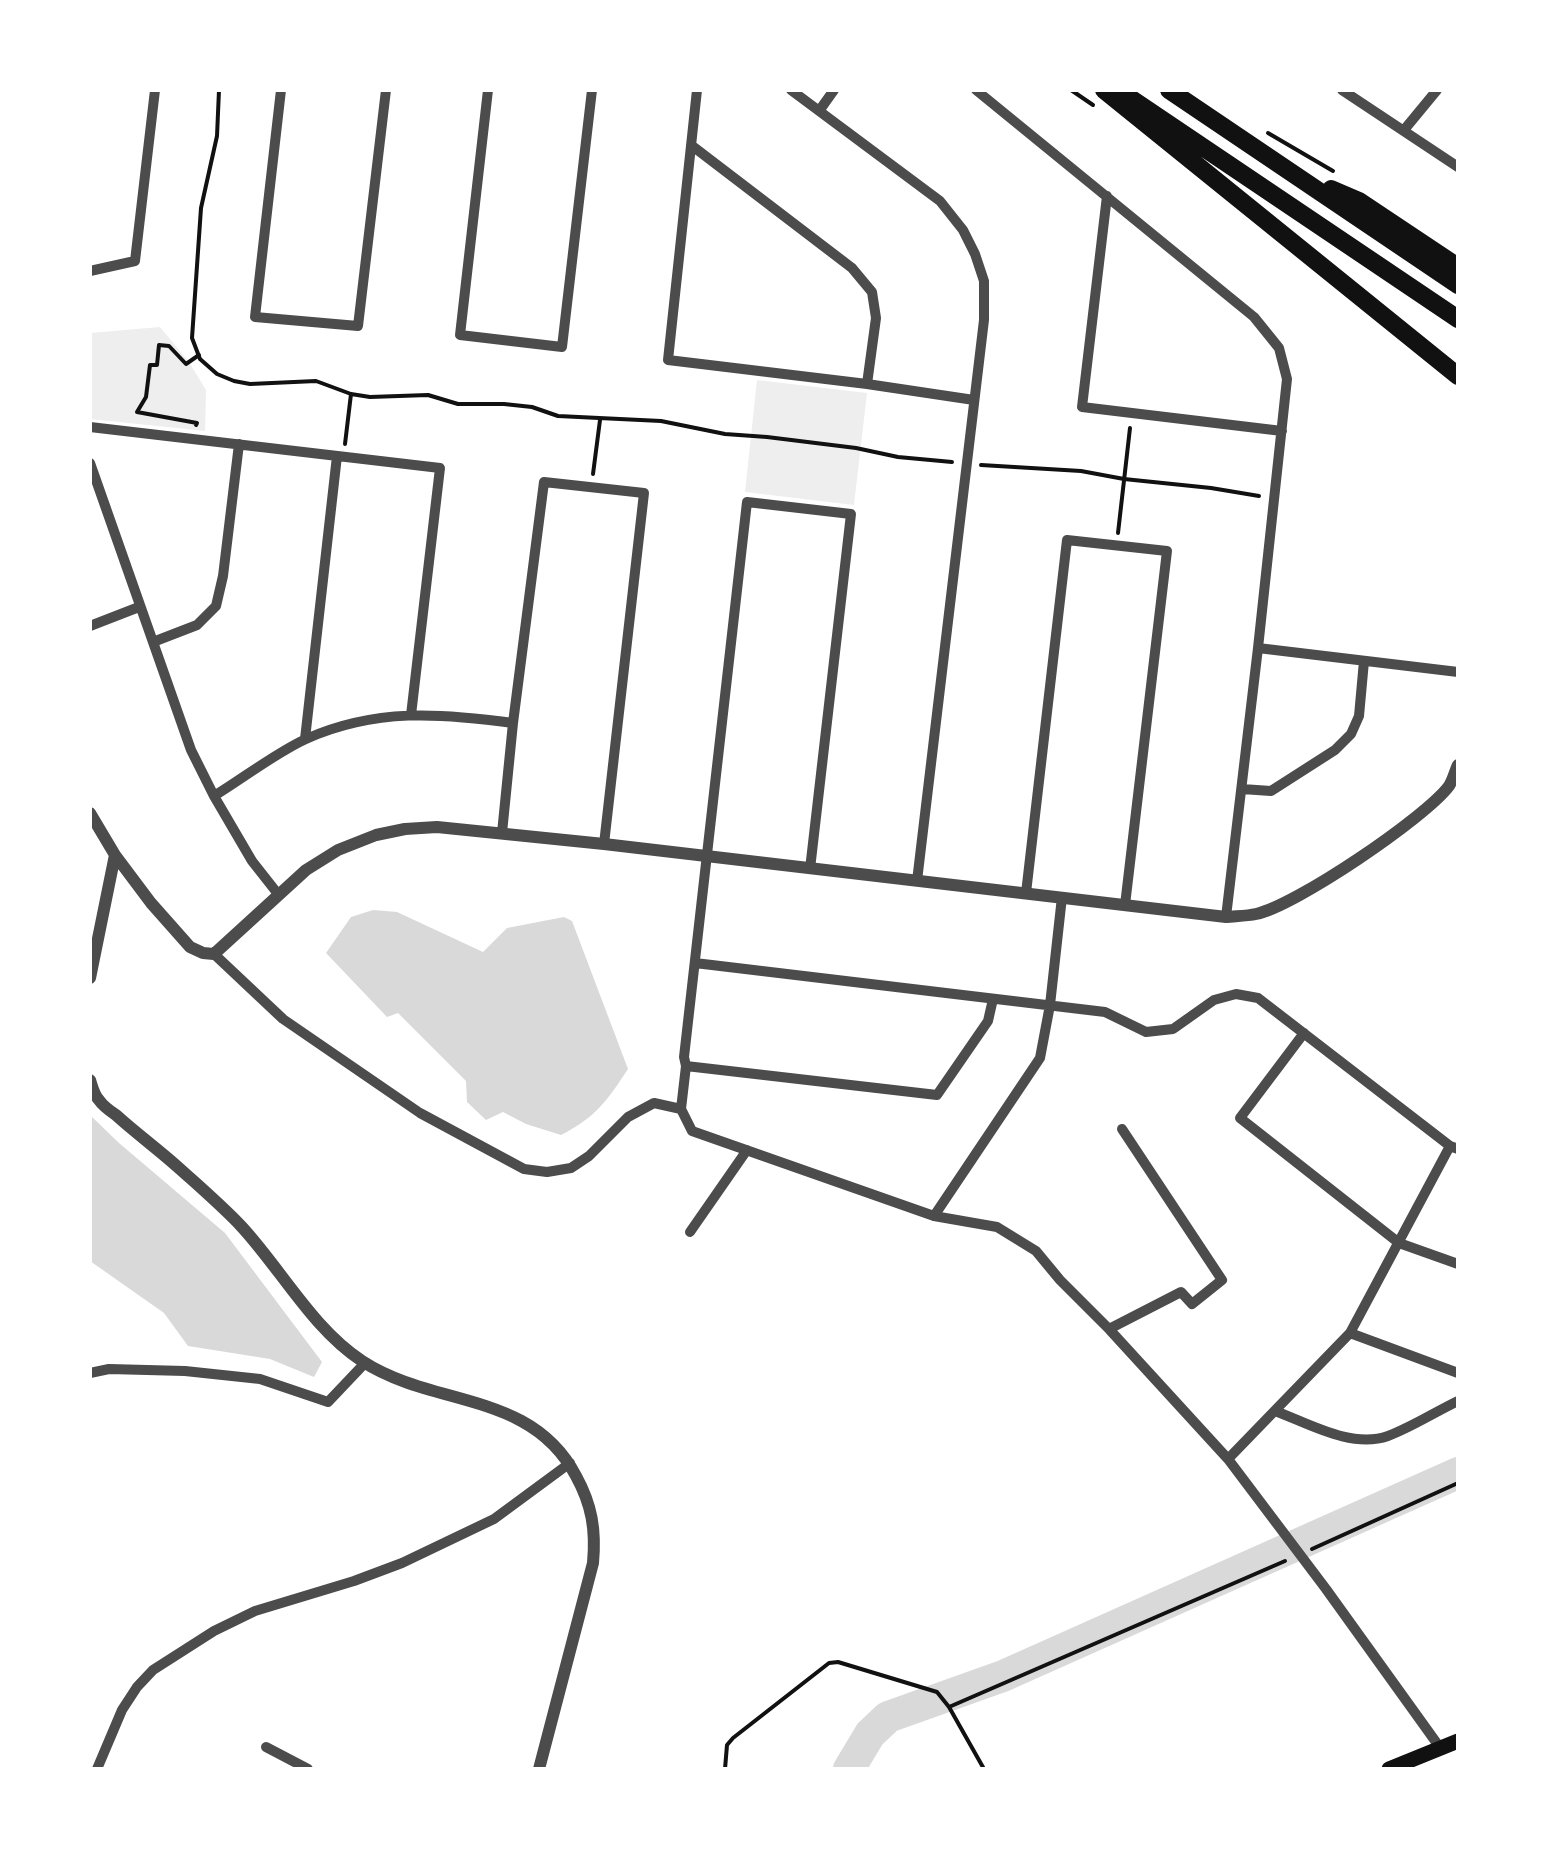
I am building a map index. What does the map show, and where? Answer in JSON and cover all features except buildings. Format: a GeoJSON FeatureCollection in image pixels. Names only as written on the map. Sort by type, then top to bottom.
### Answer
{"type":"FeatureCollection","features":[{"type":"Feature","properties":{"kind":"highway"},"geometry":{"type":"LineString","coordinates":[[1104,90],[1458,376]]}},
{"type":"Feature","properties":{"kind":"highway"},"geometry":{"type":"LineString","coordinates":[[1118,90],[1458,319]]}},
{"type":"Feature","properties":{"kind":"highway"},"geometry":{"type":"LineString","coordinates":[[1169,90],[1458,285]]}},
{"type":"Feature","properties":{"kind":"highway"},"geometry":{"type":"LineString","coordinates":[[1281,165],[1359,201],[1458,267]]}},
{"type":"Feature","properties":{"kind":"main road"},"geometry":{"type":"LineString","coordinates":[[1389,1769],[1458,1742]]}},
{"type":"Feature","properties":{"kind":"street"},"geometry":{"type":"LineString","coordinates":[[90,271],[135,261],[155,90]]}},
{"type":"Feature","properties":{"kind":"street"},"geometry":{"type":"LineString","coordinates":[[281,90],[255,318],[358,326],[386,90]]}},
{"type":"Feature","properties":{"kind":"street"},"geometry":{"type":"LineString","coordinates":[[488,90],[460,336],[562,347],[592,90]]}},
{"type":"Feature","properties":{"kind":"street"},"geometry":{"type":"LineString","coordinates":[[696,90],[668,360],[974,400]]}},
{"type":"Feature","properties":{"kind":"street"},"geometry":{"type":"LineString","coordinates":[[791,90],[940,201],[963,230],[984,281],[984,320],[917,881]]}},
{"type":"Feature","properties":{"kind":"street"},"geometry":{"type":"LineString","coordinates":[[820,111],[834,90]]}},
{"type":"Feature","properties":{"kind":"street"},"geometry":{"type":"LineString","coordinates":[[976,90],[1254,316],[1279,348],[1286,379],[1282,431],[1226,917]]}},
{"type":"Feature","properties":{"kind":"street"},"geometry":{"type":"LineString","coordinates":[[1342,90],[1458,166]]}},
{"type":"Feature","properties":{"kind":"street"},"geometry":{"type":"LineString","coordinates":[[1404,130],[1437,90]]}},
{"type":"Feature","properties":{"kind":"street"},"geometry":{"type":"LineString","coordinates":[[691,145],[852,268],[872,292],[876,318],[867,384]]}},
{"type":"Feature","properties":{"kind":"street"},"geometry":{"type":"LineString","coordinates":[[1107,196],[1082,407],[1282,431]]}},
{"type":"Feature","properties":{"kind":"street"},"geometry":{"type":"LineString","coordinates":[[90,427],[440,468],[411,715]]}},
{"type":"Feature","properties":{"kind":"street"},"geometry":{"type":"LineString","coordinates":[[153,642],[198,625],[216,606],[239,444]]}},
{"type":"Feature","properties":{"kind":"street"},"geometry":{"type":"LineString","coordinates":[[305,739],[340,456]]}},
{"type":"Feature","properties":{"kind":"street"},"geometry":{"type":"LineString","coordinates":[[90,463],[191,750],[252,861],[278,894]]}},
{"type":"Feature","properties":{"kind":"street"},"geometry":{"type":"LineString","coordinates":[[502,833],[544,482],[592,486],[644,493],[604,844]]}},
{"type":"Feature","properties":{"kind":"street"},"geometry":{"type":"LineString","coordinates":[[810,869],[851,514],[747,502],[684,1057],[681,1110],[692,1131],[934,1216],[997,1227],[1036,1251],[1228,1459],[1441,1748]]}},
{"type":"Feature","properties":{"kind":"street"},"geometry":{"type":"LineString","coordinates":[[1026,894],[1067,540],[1167,551],[1126,905]]}},
{"type":"Feature","properties":{"kind":"street"},"geometry":{"type":"LineString","coordinates":[[90,626],[139,607]]}},
{"type":"Feature","properties":{"kind":"street"},"geometry":{"type":"LineString","coordinates":[[1258,648],[1458,672]]}},
{"type":"Feature","properties":{"kind":"street"},"geometry":{"type":"LineString","coordinates":[[1242,789],[1271,791],[1335,750],[1351,734],[1359,716],[1364,662]]}},
{"type":"Feature","properties":{"kind":"street"},"geometry":{"type":"LineString","coordinates":[[214,796],[305,739],[360,721],[448,714],[513,723]]}},
{"type":"Feature","properties":{"kind":"street"},"geometry":{"type":"LineString","coordinates":[[214,954],[306,870],[338,850],[405,829],[502,833],[1226,917],[1258,914],[1293,900],[1328,879],[1412,820],[1450,785],[1458,765]]}},
{"type":"Feature","properties":{"kind":"street"},"geometry":{"type":"LineString","coordinates":[[90,813],[115,855],[190,947],[214,954],[282,1018],[420,1113],[524,1170],[571,1168],[589,1156],[628,1116],[654,1103],[681,1110]]}},
{"type":"Feature","properties":{"kind":"street"},"geometry":{"type":"LineString","coordinates":[[90,978],[115,855]]}},
{"type":"Feature","properties":{"kind":"street"},"geometry":{"type":"LineString","coordinates":[[934,1216],[1040,1058],[1062,898]]}},
{"type":"Feature","properties":{"kind":"street"},"geometry":{"type":"LineString","coordinates":[[695,963],[1104,1012],[1146,1032],[1173,1029],[1214,1000],[1236,994],[1258,998],[1454,1148],[1350,1333],[1228,1459]]}},
{"type":"Feature","properties":{"kind":"street"},"geometry":{"type":"LineString","coordinates":[[686,1066],[936,1095],[988,1021],[993,999]]}},
{"type":"Feature","properties":{"kind":"street"},"geometry":{"type":"LineString","coordinates":[[1304,1033],[1240,1118],[1398,1243],[1458,1264]]}},
{"type":"Feature","properties":{"kind":"street"},"geometry":{"type":"LineString","coordinates":[[90,1080],[97,1098],[241,1226],[341,1345],[364,1363],[404,1381],[524,1420],[570,1463],[587,1496],[593,1518],[594,1551],[540,1769]]}},
{"type":"Feature","properties":{"kind":"street"},"geometry":{"type":"LineString","coordinates":[[1109,1329],[1181,1292],[1192,1304],[1222,1280],[1122,1129]]}},
{"type":"Feature","properties":{"kind":"street"},"geometry":{"type":"LineString","coordinates":[[690,1232],[747,1150]]}},
{"type":"Feature","properties":{"kind":"street"},"geometry":{"type":"LineString","coordinates":[[1350,1333],[1458,1373]]}},
{"type":"Feature","properties":{"kind":"street"},"geometry":{"type":"LineString","coordinates":[[90,1373],[185,1371],[260,1379],[328,1402],[364,1363]]}},
{"type":"Feature","properties":{"kind":"street"},"geometry":{"type":"LineString","coordinates":[[1275,1411],[1348,1438],[1370,1440],[1387,1436],[1458,1400]]}},
{"type":"Feature","properties":{"kind":"street"},"geometry":{"type":"LineString","coordinates":[[97,1769],[122,1710],[137,1687],[168,1660],[255,1611],[402,1564],[494,1519],[570,1463]]}},
{"type":"Feature","properties":{"kind":"street"},"geometry":{"type":"LineString","coordinates":[[266,1748],[308,1769]]}},
{"type":"Feature","properties":{"kind":"path"},"geometry":{"type":"LineString","coordinates":[[218,90],[216,136],[201,208],[192,338],[199,355],[217,374],[250,384],[316,381],[370,397],[428,395],[458,404],[532,407],[558,416],[661,421],[724,434],[898,456],[1043,467],[1250,496],[1275,496]]}},
{"type":"Feature","properties":{"kind":"path"},"geometry":{"type":"LineString","coordinates":[[194,439],[197,423],[137,412],[146,397],[150,365],[157,365],[159,345],[169,346],[186,364],[199,355]]}},
{"type":"Feature","properties":{"kind":"path"},"geometry":{"type":"LineString","coordinates":[[340,456],[351,394]]}},
{"type":"Feature","properties":{"kind":"path"},"geometry":{"type":"LineString","coordinates":[[1117,546],[1132,414]]}},
{"type":"Feature","properties":{"kind":"path"},"geometry":{"type":"LineString","coordinates":[[592,486],[600,420]]}},
{"type":"Feature","properties":{"kind":"path"},"geometry":{"type":"LineString","coordinates":[[949,1707],[1458,1483]]}},
{"type":"Feature","properties":{"kind":"path"},"geometry":{"type":"LineString","coordinates":[[726,1769],[727,1746],[733,1738],[829,1662],[938,1692],[984,1769]]}},
{"type":"Feature","properties":{"kind":"shaded area"},"geometry":{"type":"Polygon","coordinates":[[[160,327],[206,390],[205,431],[90,419],[90,333],[160,327]]]}},
{"type":"Feature","properties":{"kind":"shaded area"},"geometry":{"type":"Polygon","coordinates":[[[757,380],[867,393],[854,505],[745,492],[757,380]]]}},
{"type":"Feature","properties":{"kind":"shaded area"},"geometry":{"type":"Polygon","coordinates":[[[373,910],[397,912],[483,952],[507,928],[564,917],[572,921],[628,1069],[607,1099],[592,1115],[561,1135],[503,1112],[486,1120],[467,1102],[466,1081],[398,1013],[387,1017],[326,953],[351,917],[373,910]]]}},
{"type":"Feature","properties":{"kind":"shaded area"},"geometry":{"type":"Polygon","coordinates":[[[90,1115],[225,1233],[322,1362],[314,1377],[270,1359],[188,1346],[164,1313],[90,1261],[90,1115]]]}},
{"type":"Feature","properties":{"kind":"waterway"},"geometry":{"type":"LineString","coordinates":[[849,1769],[870,1734],[888,1717],[1003,1676],[1458,1473]]}}]}
